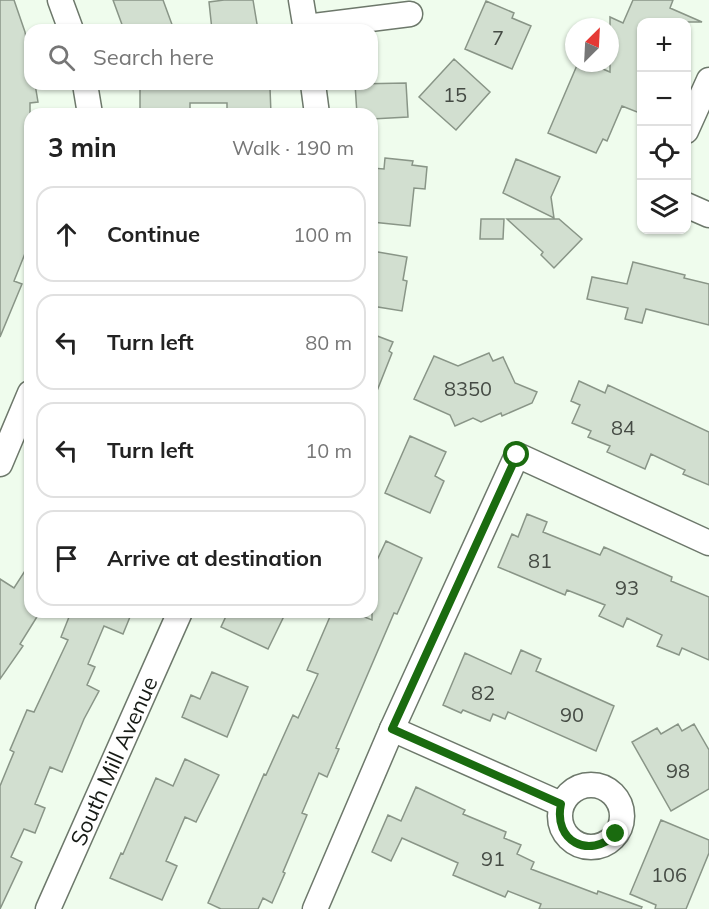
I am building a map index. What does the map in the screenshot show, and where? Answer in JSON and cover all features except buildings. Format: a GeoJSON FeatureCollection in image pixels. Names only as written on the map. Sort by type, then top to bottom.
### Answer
{"type":"FeatureCollection","features":[{"type":"Feature","properties":{"kind":"street"},"geometry":{"type":"LineString","coordinates":[[60,0],[69,24]]}},
{"type":"Feature","properties":{"kind":"street"},"geometry":{"type":"LineString","coordinates":[[301,0],[305,24]]}},
{"type":"Feature","properties":{"kind":"street"},"geometry":{"type":"LineString","coordinates":[[341,24],[410,14]]}},
{"type":"Feature","properties":{"kind":"street"},"geometry":{"type":"LineString","coordinates":[[689,126],[709,80]]}},
{"type":"Feature","properties":{"kind":"street"},"geometry":{"type":"LineString","coordinates":[[86,90],[89,108]]}},
{"type":"Feature","properties":{"kind":"street"},"geometry":{"type":"LineString","coordinates":[[314,90],[316,108]]}},
{"type":"Feature","properties":{"kind":"street"},"geometry":{"type":"LineString","coordinates":[[691,207],[709,215]]}},
{"type":"Feature","properties":{"kind":"street"},"geometry":{"type":"LineString","coordinates":[[0,464],[24,407]]}},
{"type":"Feature","properties":{"kind":"street"},"geometry":{"type":"LineString","coordinates":[[315,909],[392,729],[517,455],[709,543]]}},
{"type":"Feature","properties":{"kind":"street","name":"South Mill Avenue"},"geometry":{"type":"LineString","coordinates":[[48,909],[177,618]]}},
{"type":"Feature","properties":{"kind":"street"},"geometry":{"type":"LineString","coordinates":[[392,729],[561,804]]}},
{"type":"Feature","properties":{"kind":"route"},"geometry":{"type":"LineString","coordinates":[[517,455],[392,729],[561,804],[560,824],[564,833],[580,845],[600,846],[616,834]]}}]}
